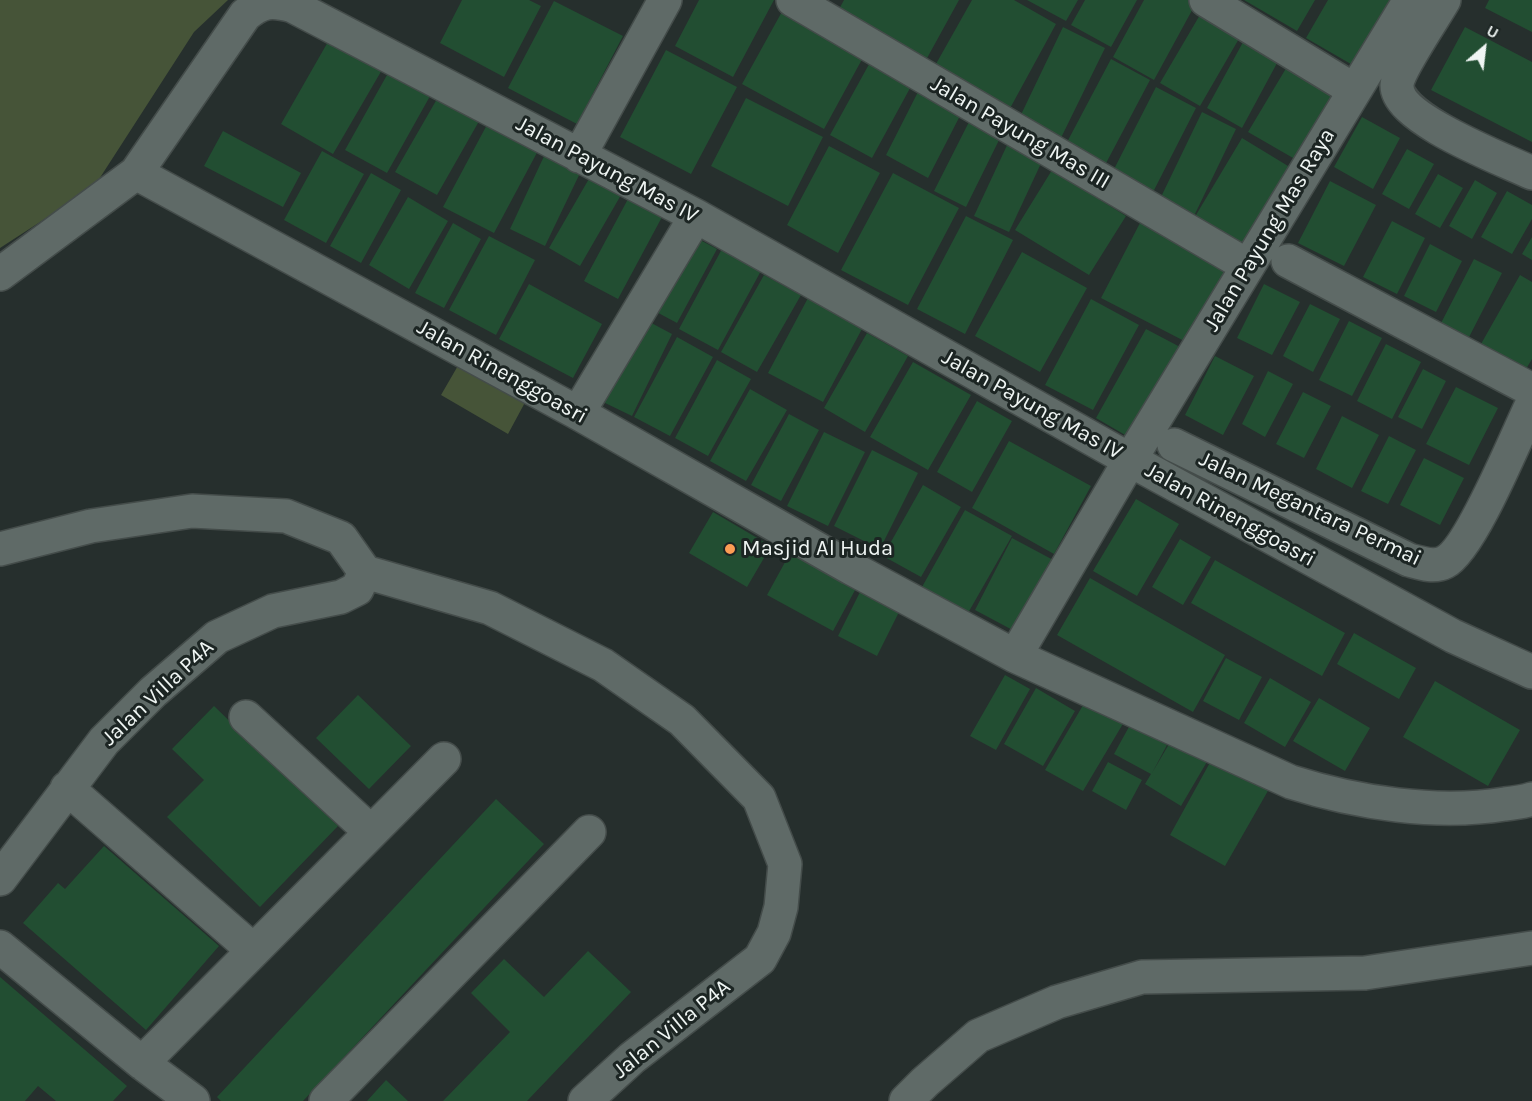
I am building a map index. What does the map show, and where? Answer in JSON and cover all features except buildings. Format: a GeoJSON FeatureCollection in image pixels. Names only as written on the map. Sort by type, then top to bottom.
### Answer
{"type":"FeatureCollection","features":[{"type":"Feature","properties":{"kind":"street"},"geometry":{"type":"LineString","coordinates":[[579,156],[665,0]]}},
{"type":"Feature","properties":{"kind":"street","name":"Jalan Payung Mas III"},"geometry":{"type":"LineString","coordinates":[[793,0],[1248,266]]}},
{"type":"Feature","properties":{"kind":"street"},"geometry":{"type":"LineString","coordinates":[[1206,0],[1354,90]]}},
{"type":"Feature","properties":{"kind":"street","name":"Jalan Payung Mas Raya"},"geometry":{"type":"LineString","coordinates":[[1130,460],[1410,0]]}},
{"type":"Feature","properties":{"kind":"street"},"geometry":{"type":"LineString","coordinates":[[1444,0],[1409,58],[1397,83],[1400,97],[1408,108],[1432,126],[1532,172]]}},
{"type":"Feature","properties":{"kind":"street","name":"Jalan Payung Mas IV"},"geometry":{"type":"LineString","coordinates":[[136,173],[245,15],[256,5],[264,2],[293,6],[696,216],[1130,460]]}},
{"type":"Feature","properties":{"kind":"street"},"geometry":{"type":"LineString","coordinates":[[0,274],[136,173]]}},
{"type":"Feature","properties":{"kind":"street","name":"Jalan Rinenggoasri"},"geometry":{"type":"LineString","coordinates":[[136,173],[578,413],[851,568],[1015,656],[1291,783],[1325,793],[1402,806],[1480,808],[1532,799]]}},
{"type":"Feature","properties":{"kind":"street"},"geometry":{"type":"LineString","coordinates":[[578,413],[696,216]]}},
{"type":"Feature","properties":{"kind":"street"},"geometry":{"type":"LineString","coordinates":[[1288,261],[1532,390]]}},
{"type":"Feature","properties":{"kind":"street","name":"Jalan Megantara Permai"},"geometry":{"type":"LineString","coordinates":[[1174,445],[1409,560],[1430,565],[1445,562],[1460,549],[1476,524],[1532,404]]}},
{"type":"Feature","properties":{"kind":"street","name":"Jalan Rinenggoasri"},"geometry":{"type":"LineString","coordinates":[[1015,656],[1130,460],[1453,636],[1532,672]]}},
{"type":"Feature","properties":{"kind":"street"},"geometry":{"type":"LineString","coordinates":[[0,549],[91,526],[192,512],[286,516],[341,538],[365,572]]}},
{"type":"Feature","properties":{"kind":"street","name":"Jalan Villa P4A"},"geometry":{"type":"LineString","coordinates":[[0,879],[104,741],[153,692],[217,637],[273,610],[341,597],[357,589],[365,572],[490,608],[603,665],[682,720],[759,798],[785,864],[781,907],[774,933],[760,959],[632,1058],[585,1101]]}},
{"type":"Feature","properties":{"kind":"street"},"geometry":{"type":"LineString","coordinates":[[246,717],[371,832]]}},
{"type":"Feature","properties":{"kind":"street"},"geometry":{"type":"LineString","coordinates":[[142,1063],[444,759]]}},
{"type":"Feature","properties":{"kind":"street"},"geometry":{"type":"LineString","coordinates":[[67,788],[253,950]]}},
{"type":"Feature","properties":{"kind":"street"},"geometry":{"type":"LineString","coordinates":[[326,1101],[589,832]]}},
{"type":"Feature","properties":{"kind":"street"},"geometry":{"type":"LineString","coordinates":[[0,947],[192,1101]]}},
{"type":"Feature","properties":{"kind":"street"},"geometry":{"type":"LineString","coordinates":[[906,1101],[978,1036],[1057,1002],[1142,977],[1365,973],[1532,948]]}},
{"type":"Feature","properties":{"kind":"green space"},"geometry":{"type":"Polygon","coordinates":[[[0,0],[228,0],[194,32],[94,187],[0,248],[0,0]]]}},
{"type":"Feature","properties":{"kind":"green space"},"geometry":{"type":"Polygon","coordinates":[[[463,357],[529,395],[508,434],[441,395],[463,357]]]}},
{"type":"Feature","properties":{"kind":"place","name":"Masjid Al Huda"},"geometry":{"type":"Point","coordinates":[730,549]}}]}
